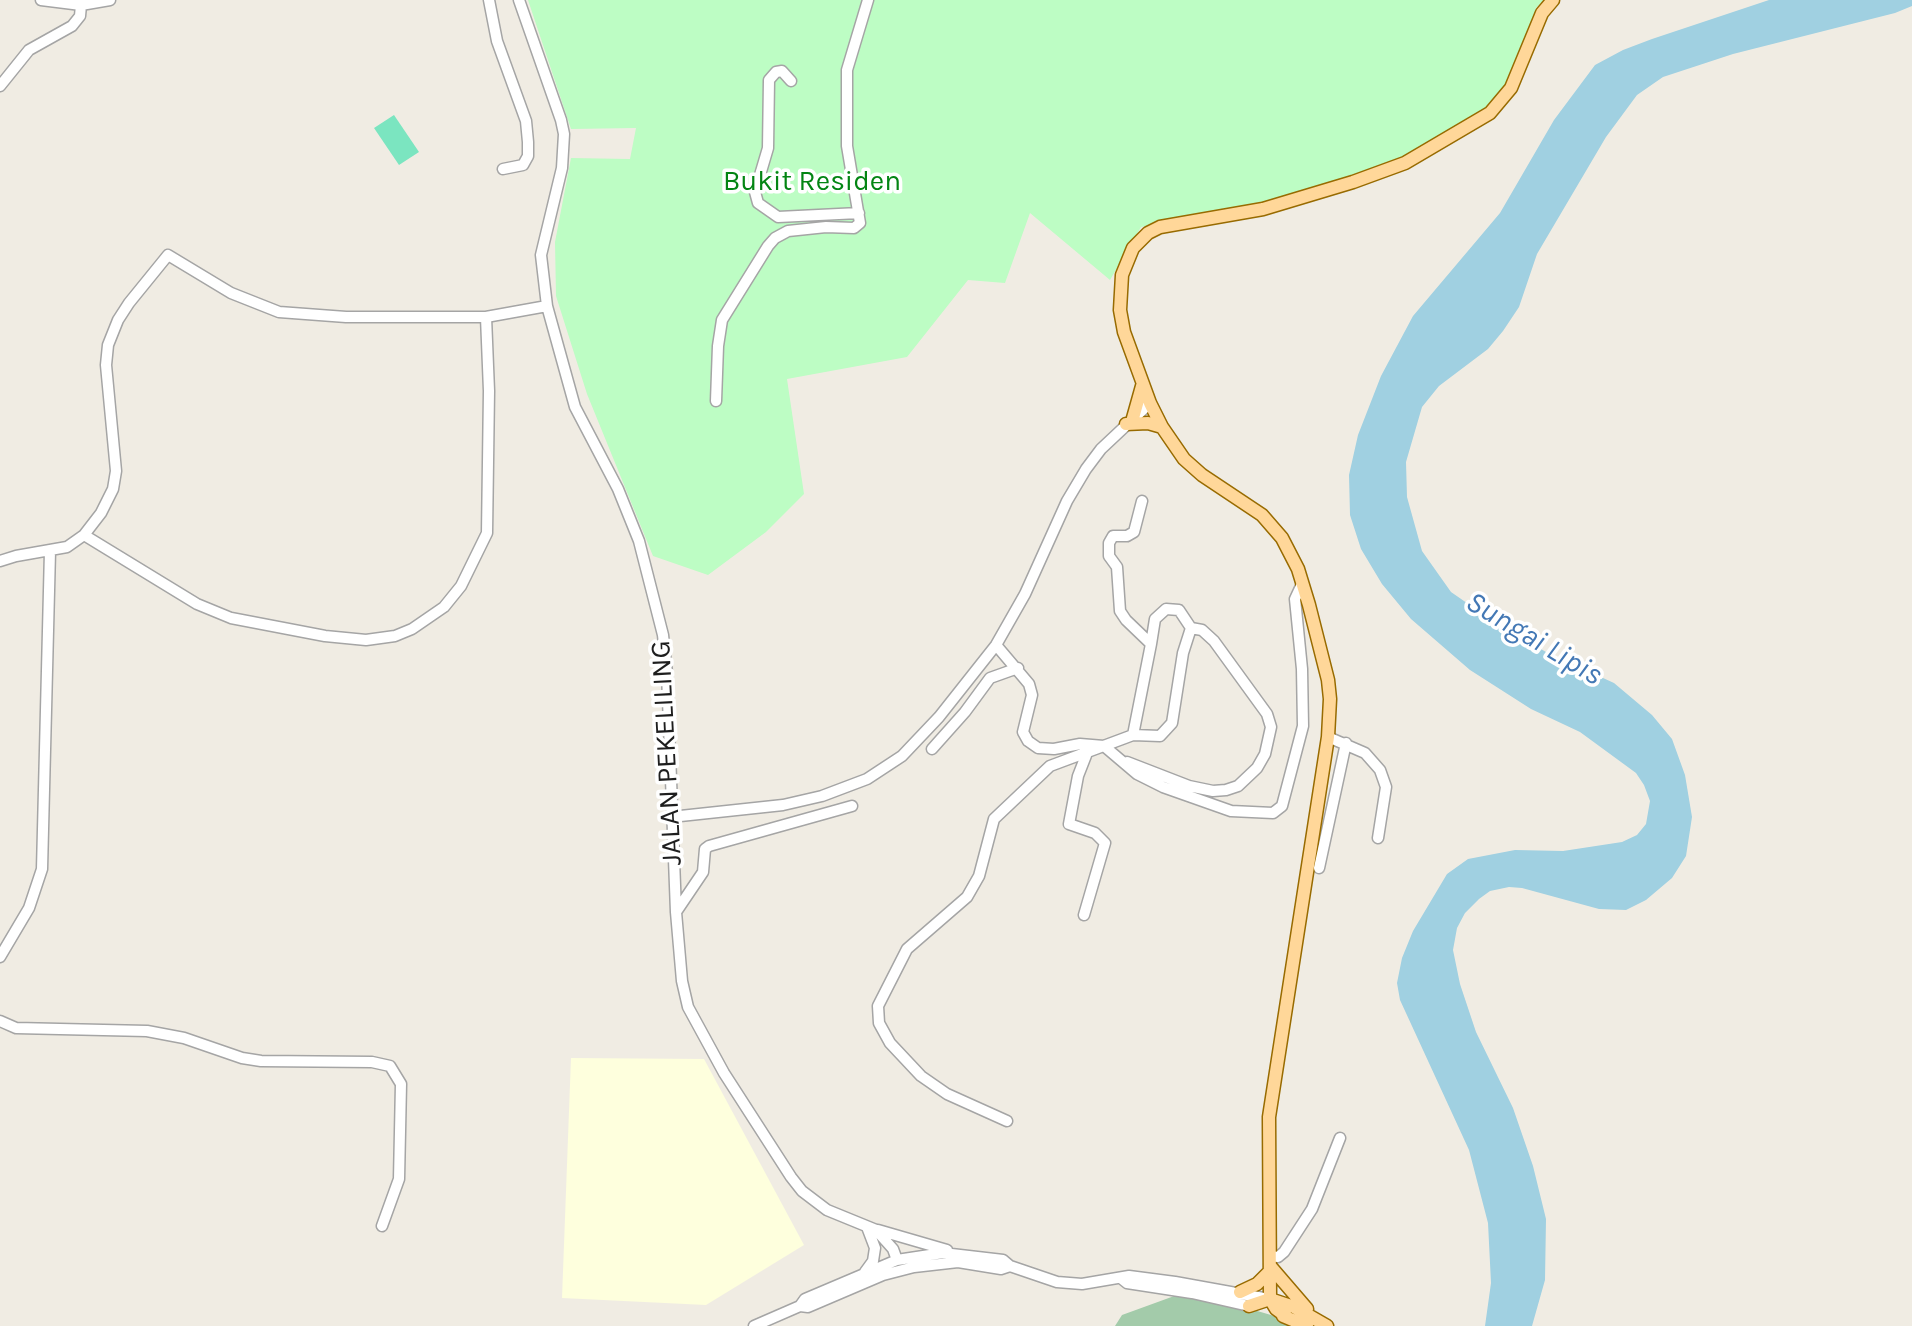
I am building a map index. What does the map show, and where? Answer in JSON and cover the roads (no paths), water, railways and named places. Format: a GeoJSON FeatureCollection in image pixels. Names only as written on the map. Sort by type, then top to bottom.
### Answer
{"type":"FeatureCollection","features":[{"type":"Feature","properties":{"kind":"main road"},"geometry":{"type":"LineString","coordinates":[[1287,1317],[1276,1309],[1270,1299],[1269,1117],[1328,737],[1328,680],[1302,584],[1282,538],[1272,524],[1249,505],[1192,467],[1176,449],[1150,403],[1124,332],[1120,310],[1125,265],[1139,240],[1160,227],[1240,214],[1294,201],[1367,177],[1420,155],[1490,113],[1511,88],[1542,13],[1553,0]]}},
{"type":"Feature","properties":{"kind":"main road"},"geometry":{"type":"LineString","coordinates":[[1142,385],[1130,421],[1162,427]]}},
{"type":"Feature","properties":{"kind":"main road"},"geometry":{"type":"LineString","coordinates":[[1240,1292],[1257,1284],[1270,1264]]}},
{"type":"Feature","properties":{"kind":"main road"},"geometry":{"type":"LineString","coordinates":[[1270,1264],[1296,1298],[1326,1325]]}},
{"type":"Feature","properties":{"kind":"main road"},"geometry":{"type":"LineString","coordinates":[[1249,1306],[1270,1299],[1294,1307],[1326,1325]]}},
{"type":"Feature","properties":{"kind":"main road"},"geometry":{"type":"LineString","coordinates":[[1249,1306],[1307,1326]]}},
{"type":"Feature","properties":{"kind":"street"},"geometry":{"type":"LineString","coordinates":[[41,0],[81,5],[110,0]]}},
{"type":"Feature","properties":{"kind":"street"},"geometry":{"type":"LineString","coordinates":[[489,0],[497,41],[526,121],[528,142],[528,156],[523,165],[503,169]]}},
{"type":"Feature","properties":{"kind":"street","name":"JALAN PEKELILING"},"geometry":{"type":"LineString","coordinates":[[519,0],[564,134],[562,168],[541,255],[547,306],[575,407],[625,506],[650,579],[666,656],[676,912],[682,981],[688,1007],[712,1054],[802,1191],[827,1210],[871,1228],[956,1253]]}},
{"type":"Feature","properties":{"kind":"street"},"geometry":{"type":"LineString","coordinates":[[716,401],[722,320],[768,246],[788,231],[857,228],[860,223],[847,146],[847,70],[868,0]]}},
{"type":"Feature","properties":{"kind":"street"},"geometry":{"type":"LineString","coordinates":[[0,86],[23,55],[72,26],[80,16],[81,5]]}},
{"type":"Feature","properties":{"kind":"street"},"geometry":{"type":"LineString","coordinates":[[791,81],[782,71],[773,74],[769,80],[768,148],[755,192],[758,203],[778,217],[859,213]]}},
{"type":"Feature","properties":{"kind":"street"},"geometry":{"type":"LineString","coordinates":[[0,561],[67,547],[84,535],[101,513],[113,489],[116,471],[106,365],[108,345],[129,303],[168,255],[231,293],[279,312],[346,317],[486,317],[547,306]]}},
{"type":"Feature","properties":{"kind":"street"},"geometry":{"type":"LineString","coordinates":[[84,535],[197,604],[231,618],[325,636],[366,640],[395,636],[420,625],[444,607],[461,586],[487,533],[489,391],[486,317]]}},
{"type":"Feature","properties":{"kind":"street"},"geometry":{"type":"LineString","coordinates":[[671,817],[783,805],[822,796],[883,770],[918,741],[996,645],[1025,594],[1074,487],[1101,449],[1150,403]]}},
{"type":"Feature","properties":{"kind":"street"},"geometry":{"type":"LineString","coordinates":[[1142,501],[1137,528],[1131,535],[1111,538],[1109,556],[1117,567],[1120,611],[1151,644]]}},
{"type":"Feature","properties":{"kind":"street"},"geometry":{"type":"LineString","coordinates":[[0,957],[29,908],[42,869],[50,551]]}},
{"type":"Feature","properties":{"kind":"street"},"geometry":{"type":"LineString","coordinates":[[996,645],[1029,684],[1032,695],[1023,732],[1028,741],[1044,749],[1080,744],[1104,746],[1137,774],[1163,787],[1231,811],[1265,814],[1279,810],[1303,726],[1302,669],[1295,599],[1302,584]]}},
{"type":"Feature","properties":{"kind":"street"},"geometry":{"type":"LineString","coordinates":[[1121,759],[1189,786],[1213,791],[1238,786],[1251,774],[1265,754],[1272,732],[1267,714],[1214,641],[1202,630],[1191,628],[1179,610],[1166,609],[1155,619],[1133,735]]}},
{"type":"Feature","properties":{"kind":"street"},"geometry":{"type":"LineString","coordinates":[[1007,1121],[947,1094],[921,1076],[890,1043],[879,1023],[878,1006],[907,949],[967,897],[979,876],[994,819],[1050,766],[1133,735],[1160,736],[1172,723],[1183,653],[1191,628]]}},
{"type":"Feature","properties":{"kind":"street"},"geometry":{"type":"LineString","coordinates":[[932,749],[990,678],[1018,668]]}},
{"type":"Feature","properties":{"kind":"street"},"geometry":{"type":"LineString","coordinates":[[1328,737],[1346,743],[1372,759],[1385,780],[1378,838]]}},
{"type":"Feature","properties":{"kind":"street"},"geometry":{"type":"LineString","coordinates":[[1319,868],[1346,743]]}},
{"type":"Feature","properties":{"kind":"street"},"geometry":{"type":"LineString","coordinates":[[1084,915],[1105,843],[1095,833],[1069,824],[1078,776],[1087,753]]}},
{"type":"Feature","properties":{"kind":"street"},"geometry":{"type":"LineString","coordinates":[[676,912],[703,872],[705,849],[709,846],[852,806]]}},
{"type":"Feature","properties":{"kind":"street"},"geometry":{"type":"LineString","coordinates":[[0,1021],[16,1028],[154,1032],[252,1060],[372,1062],[390,1066],[401,1084],[399,1179],[382,1226]]}},
{"type":"Feature","properties":{"kind":"street"},"geometry":{"type":"LineString","coordinates":[[1270,1264],[1284,1252],[1312,1209],[1340,1138]]}},
{"type":"Feature","properties":{"kind":"street"},"geometry":{"type":"LineString","coordinates":[[871,1228],[893,1249],[897,1260],[914,1267]]}},
{"type":"Feature","properties":{"kind":"street"},"geometry":{"type":"LineString","coordinates":[[864,1273],[873,1261],[875,1248],[871,1228]]}},
{"type":"Feature","properties":{"kind":"street"},"geometry":{"type":"LineString","coordinates":[[800,1306],[805,1299],[864,1273],[897,1260],[929,1253],[956,1253],[1003,1260],[1010,1266],[1057,1282],[1082,1284],[1129,1276],[1270,1299]]}},
{"type":"Feature","properties":{"kind":"street"},"geometry":{"type":"LineString","coordinates":[[883,1275],[897,1260]]}},
{"type":"Feature","properties":{"kind":"street"},"geometry":{"type":"LineString","coordinates":[[754,1326],[883,1275],[914,1267],[958,1262],[1001,1269],[1010,1266]]}},
{"type":"Feature","properties":{"kind":"street"},"geometry":{"type":"LineString","coordinates":[[1122,1279],[1127,1283],[1249,1306]]}},
{"type":"Feature","properties":{"kind":"water"},"geometry":{"type":"Polygon","coordinates":[[[1769,0],[1912,0],[1912,6],[1733,54],[1663,77],[1637,95],[1606,137],[1537,254],[1519,307],[1503,331],[1488,349],[1439,386],[1422,407],[1406,462],[1407,497],[1422,551],[1451,592],[1546,652],[1614,683],[1652,715],[1672,739],[1685,775],[1692,817],[1686,856],[1672,878],[1646,900],[1626,910],[1599,909],[1509,887],[1490,891],[1479,899],[1465,913],[1457,928],[1453,950],[1460,984],[1476,1032],[1513,1108],[1533,1166],[1546,1219],[1545,1280],[1532,1326],[1485,1326],[1491,1283],[1488,1223],[1469,1150],[1400,1000],[1397,983],[1402,958],[1413,931],[1447,874],[1468,859],[1515,850],[1563,851],[1622,842],[1637,835],[1646,824],[1650,801],[1636,773],[1580,732],[1531,709],[1470,670],[1411,619],[1382,584],[1361,549],[1350,515],[1349,475],[1358,435],[1381,376],[1413,316],[1500,213],[1554,120],[1595,65],[1652,39],[1769,0]]]}},
{"type":"Feature","properties":{"kind":"park label","name":"Bukit Residen"},"geometry":{"type":"Point","coordinates":[812,182]}},
{"type":"Feature","properties":{"kind":"water label","name":"Sungai Lipis"},"geometry":{"type":"Point","coordinates":[1534,639]}}]}
